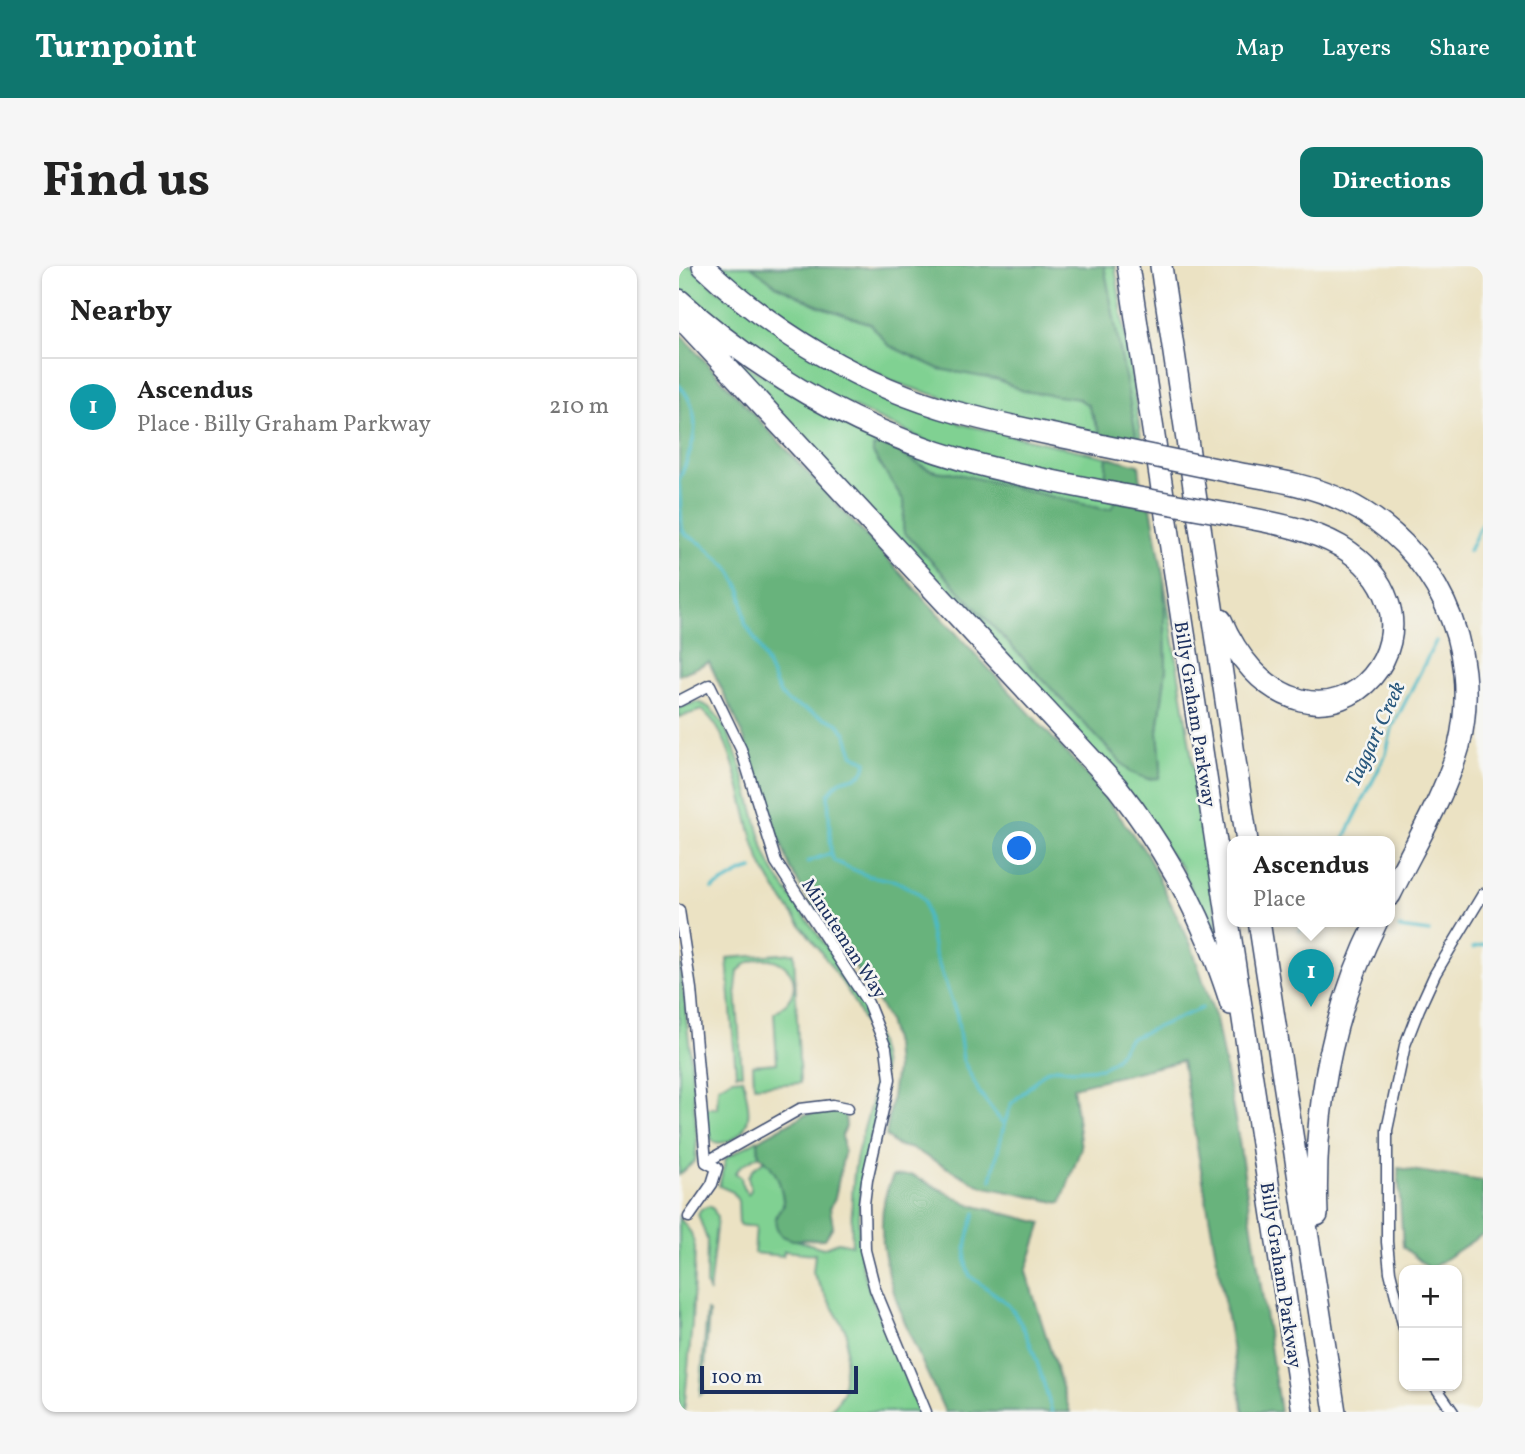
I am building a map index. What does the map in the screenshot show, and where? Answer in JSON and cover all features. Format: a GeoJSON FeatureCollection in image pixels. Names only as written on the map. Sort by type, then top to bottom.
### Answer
{"type":"FeatureCollection","features":[{"type":"Feature","properties":{"kind":"highway"},"geometry":{"type":"LineString","coordinates":[[703,266],[757,312],[793,337],[851,371],[897,392],[958,413],[1322,492],[1368,514],[1406,544],[1423,563],[1444,595],[1454,617],[1466,665],[1467,692],[1463,732],[1451,773],[1395,885]]}},
{"type":"Feature","properties":{"kind":"highway","name":"Billy Graham Parkway"},"geometry":{"type":"LineString","coordinates":[[1128,266],[1227,918]]}},
{"type":"Feature","properties":{"kind":"highway","name":"Billy Graham Parkway"},"geometry":{"type":"LineString","coordinates":[[1161,266],[1246,836]]}},
{"type":"Feature","properties":{"kind":"highway"},"geometry":{"type":"LineString","coordinates":[[679,300],[746,356],[806,394],[892,436],[965,460],[1117,494],[1233,514],[1289,527],[1332,542],[1354,555],[1385,593],[1391,619],[1390,644],[1377,671],[1355,692],[1327,701],[1300,700],[1269,685],[1256,674],[1230,642],[1211,596]]}},
{"type":"Feature","properties":{"kind":"highway"},"geometry":{"type":"LineString","coordinates":[[679,316],[1086,752],[1151,831],[1181,880],[1230,999],[1259,1129]]}},
{"type":"Feature","properties":{"kind":"highway","name":"Billy Graham Parkway"},"geometry":{"type":"LineString","coordinates":[[1228,927],[1303,1412]]}},
{"type":"Feature","properties":{"kind":"highway","name":"Billy Graham Parkway"},"geometry":{"type":"LineString","coordinates":[[1260,927],[1335,1412]]}},
{"type":"Feature","properties":{"kind":"highway"},"geometry":{"type":"LineString","coordinates":[[1321,1319],[1315,1177],[1318,1125],[1325,1081],[1343,1006],[1374,927]]}},
{"type":"Feature","properties":{"kind":"street","name":"Minuteman Way"},"geometry":{"type":"LineString","coordinates":[[704,674],[741,749],[776,862],[868,1003],[884,1041],[890,1079],[867,1180],[865,1250],[875,1289],[926,1412]]}},
{"type":"Feature","properties":{"kind":"street"},"geometry":{"type":"LineString","coordinates":[[679,701],[710,685]]}},
{"type":"Feature","properties":{"kind":"street"},"geometry":{"type":"LineString","coordinates":[[1399,1308],[1390,1272],[1387,1228],[1387,1130],[1405,1045],[1419,1009],[1435,974],[1483,894]]}},
{"type":"Feature","properties":{"kind":"street"},"geometry":{"type":"LineString","coordinates":[[679,910],[691,989],[706,1162]]}},
{"type":"Feature","properties":{"kind":"street"},"geometry":{"type":"LineString","coordinates":[[706,1162],[800,1109],[833,1105],[848,1108]]}},
{"type":"Feature","properties":{"kind":"street"},"geometry":{"type":"LineString","coordinates":[[689,1217],[715,1177],[717,1168],[706,1162]]}},
{"type":"Feature","properties":{"kind":"street"},"geometry":{"type":"LineString","coordinates":[[1438,1391],[1453,1412]]}},
{"type":"Feature","properties":{"kind":"green space"},"geometry":{"type":"Polygon","coordinates":[[[679,266],[691,266],[717,290],[961,424],[1107,457],[1105,484],[1061,476],[929,442],[793,379],[679,293],[679,266]]]}},
{"type":"Feature","properties":{"kind":"green space"},"geometry":{"type":"Polygon","coordinates":[[[714,266],[751,266],[777,286],[819,306],[871,324],[888,345],[939,369],[984,376],[1079,399],[1088,405],[1096,425],[1111,440],[1029,424],[896,383],[813,339],[777,316],[714,266]]]}},
{"type":"Feature","properties":{"kind":"green space"},"geometry":{"type":"Polygon","coordinates":[[[751,266],[1104,266],[1138,445],[1111,440],[1101,434],[1088,405],[1079,399],[1023,391],[999,380],[939,369],[888,345],[871,324],[819,306],[777,286],[751,266]]]}},
{"type":"Feature","properties":{"kind":"green space"},"geometry":{"type":"Polygon","coordinates":[[[1104,266],[1115,266],[1142,446],[1138,445],[1104,266]]]}},
{"type":"Feature","properties":{"kind":"green space"},"geometry":{"type":"Polygon","coordinates":[[[679,333],[1097,786],[1147,854],[1191,945],[1216,1019],[1239,1141],[1280,1412],[1245,1412],[1243,1409],[1182,1061],[1073,1087],[1081,1148],[1061,1203],[981,1186],[913,1149],[896,1145],[886,1136],[896,1069],[888,1020],[872,991],[790,868],[741,730],[709,662],[679,675],[679,333]]]}},
{"type":"Feature","properties":{"kind":"green space"},"geometry":{"type":"Polygon","coordinates":[[[741,362],[824,410],[1115,500],[1112,508],[1103,510],[950,472],[937,474],[890,447],[873,453],[904,501],[904,532],[1130,772],[1148,779],[1161,767],[1158,731],[1166,669],[1164,580],[1220,938],[1213,940],[1181,867],[739,368],[741,362]]]}},
{"type":"Feature","properties":{"kind":"green space"},"geometry":{"type":"Polygon","coordinates":[[[880,445],[931,470],[950,472],[1103,509],[1112,508],[1115,500],[1151,507],[1164,580],[1166,669],[1158,731],[1161,767],[1159,778],[1148,779],[1130,772],[904,532],[904,501],[873,453],[873,447],[880,445]]]}},
{"type":"Feature","properties":{"kind":"green space"},"geometry":{"type":"Polygon","coordinates":[[[1107,457],[1139,465],[1142,491],[1105,484],[1107,457]]]}},
{"type":"Feature","properties":{"kind":"green space"},"geometry":{"type":"Polygon","coordinates":[[[696,702],[710,708],[722,722],[741,767],[772,868],[859,997],[876,1036],[881,1055],[883,1085],[862,1174],[858,1219],[860,1253],[872,1297],[920,1412],[827,1412],[837,1403],[843,1392],[847,1333],[813,1273],[815,1254],[784,1251],[783,1256],[754,1253],[756,1227],[739,1225],[738,1201],[733,1192],[719,1186],[726,1158],[758,1140],[759,1155],[735,1173],[741,1177],[743,1188],[748,1194],[751,1190],[748,1177],[753,1169],[765,1160],[772,1167],[783,1195],[782,1236],[823,1248],[838,1242],[852,1245],[854,1171],[872,1098],[875,1073],[868,1034],[857,1009],[843,984],[763,867],[725,741],[702,710],[679,717],[679,708],[696,702]]]}},
{"type":"Feature","properties":{"kind":"green space"},"geometry":{"type":"Polygon","coordinates":[[[794,953],[800,1083],[754,1086],[753,1065],[777,1063],[774,1013],[788,1001],[794,989],[793,977],[776,961],[764,959],[751,962],[738,971],[736,989],[742,1074],[736,1074],[727,958],[794,953]]]}},
{"type":"Feature","properties":{"kind":"green space"},"geometry":{"type":"Polygon","coordinates":[[[679,954],[697,1140],[695,1161],[679,1175],[679,954]]]}},
{"type":"Feature","properties":{"kind":"green space"},"geometry":{"type":"Polygon","coordinates":[[[743,1078],[748,1102],[746,1125],[731,1140],[714,1142],[707,1132],[705,1108],[717,1108],[718,1087],[732,1079],[743,1078]]]}},
{"type":"Feature","properties":{"kind":"green space"},"geometry":{"type":"Polygon","coordinates":[[[828,1111],[845,1114],[846,1127],[842,1135],[844,1153],[835,1198],[830,1208],[833,1226],[825,1239],[793,1240],[782,1236],[777,1228],[776,1216],[784,1205],[781,1190],[774,1171],[759,1155],[758,1140],[804,1115],[828,1111]]]}},
{"type":"Feature","properties":{"kind":"green space"},"geometry":{"type":"Polygon","coordinates":[[[1398,1168],[1483,1181],[1483,1234],[1436,1265],[1425,1265],[1403,1247],[1398,1168]]]}},
{"type":"Feature","properties":{"kind":"green space"},"geometry":{"type":"Polygon","coordinates":[[[912,1175],[971,1205],[1042,1223],[1026,1272],[1070,1412],[945,1412],[907,1327],[886,1264],[882,1233],[884,1203],[893,1176],[912,1175]]]}},
{"type":"Feature","properties":{"kind":"green space"},"geometry":{"type":"Polygon","coordinates":[[[710,1206],[717,1218],[709,1293],[706,1285],[707,1240],[698,1214],[701,1209],[710,1206]]]}},
{"type":"Feature","properties":{"kind":"green space"},"geometry":{"type":"Polygon","coordinates":[[[679,1217],[691,1233],[695,1247],[684,1412],[679,1412],[679,1217]]]}},
{"type":"Feature","properties":{"kind":"green space"},"geometry":{"type":"Polygon","coordinates":[[[707,1311],[703,1393],[700,1395],[707,1311]]]}},
{"type":"Feature","properties":{"kind":"waterway"},"geometry":{"type":"LineString","coordinates":[[679,385],[687,396],[695,420],[689,456],[679,480]]}},
{"type":"Feature","properties":{"kind":"waterway"},"geometry":{"type":"LineString","coordinates":[[679,482],[682,529],[732,573],[741,590],[745,623],[759,646],[780,694],[788,702],[837,723],[846,733],[853,754],[866,762],[861,774],[841,781],[828,794],[831,854],[834,861],[868,876],[896,881],[918,893],[924,901],[934,951],[957,1016],[963,1060],[979,1092],[1004,1125]]}},
{"type":"Feature","properties":{"kind":"waterway","name":"Taggart Creek"},"geometry":{"type":"LineString","coordinates":[[1469,551],[1483,521]]}},
{"type":"Feature","properties":{"kind":"waterway","name":"Taggart Creek"},"geometry":{"type":"LineString","coordinates":[[1345,836],[1386,754],[1392,728],[1436,641]]}},
{"type":"Feature","properties":{"kind":"waterway"},"geometry":{"type":"LineString","coordinates":[[807,862],[831,853]]}},
{"type":"Feature","properties":{"kind":"waterway"},"geometry":{"type":"LineString","coordinates":[[712,889],[752,869]]}},
{"type":"Feature","properties":{"kind":"waterway","name":"Taggart Creek"},"geometry":{"type":"LineString","coordinates":[[1300,931],[1302,927]]}},
{"type":"Feature","properties":{"kind":"waterway"},"geometry":{"type":"LineString","coordinates":[[1399,928],[1429,932]]}},
{"type":"Feature","properties":{"kind":"waterway"},"geometry":{"type":"LineString","coordinates":[[1473,948],[1483,945]]}},
{"type":"Feature","properties":{"kind":"waterway","name":"Taggart Creek"},"geometry":{"type":"LineString","coordinates":[[991,1180],[1011,1104],[1046,1071],[1056,1068],[1102,1068],[1115,1059],[1129,1039],[1202,1008]]}},
{"type":"Feature","properties":{"kind":"waterway","name":"Taggart Creek"},"geometry":{"type":"LineString","coordinates":[[975,1213],[967,1245],[967,1269],[970,1276],[1005,1302],[1017,1316],[1035,1356],[1052,1412]]}},
{"type":"Feature","properties":{"kind":"place","name":"Ascendus"},"geometry":{"type":"Point","coordinates":[1311,1007]}}]}
